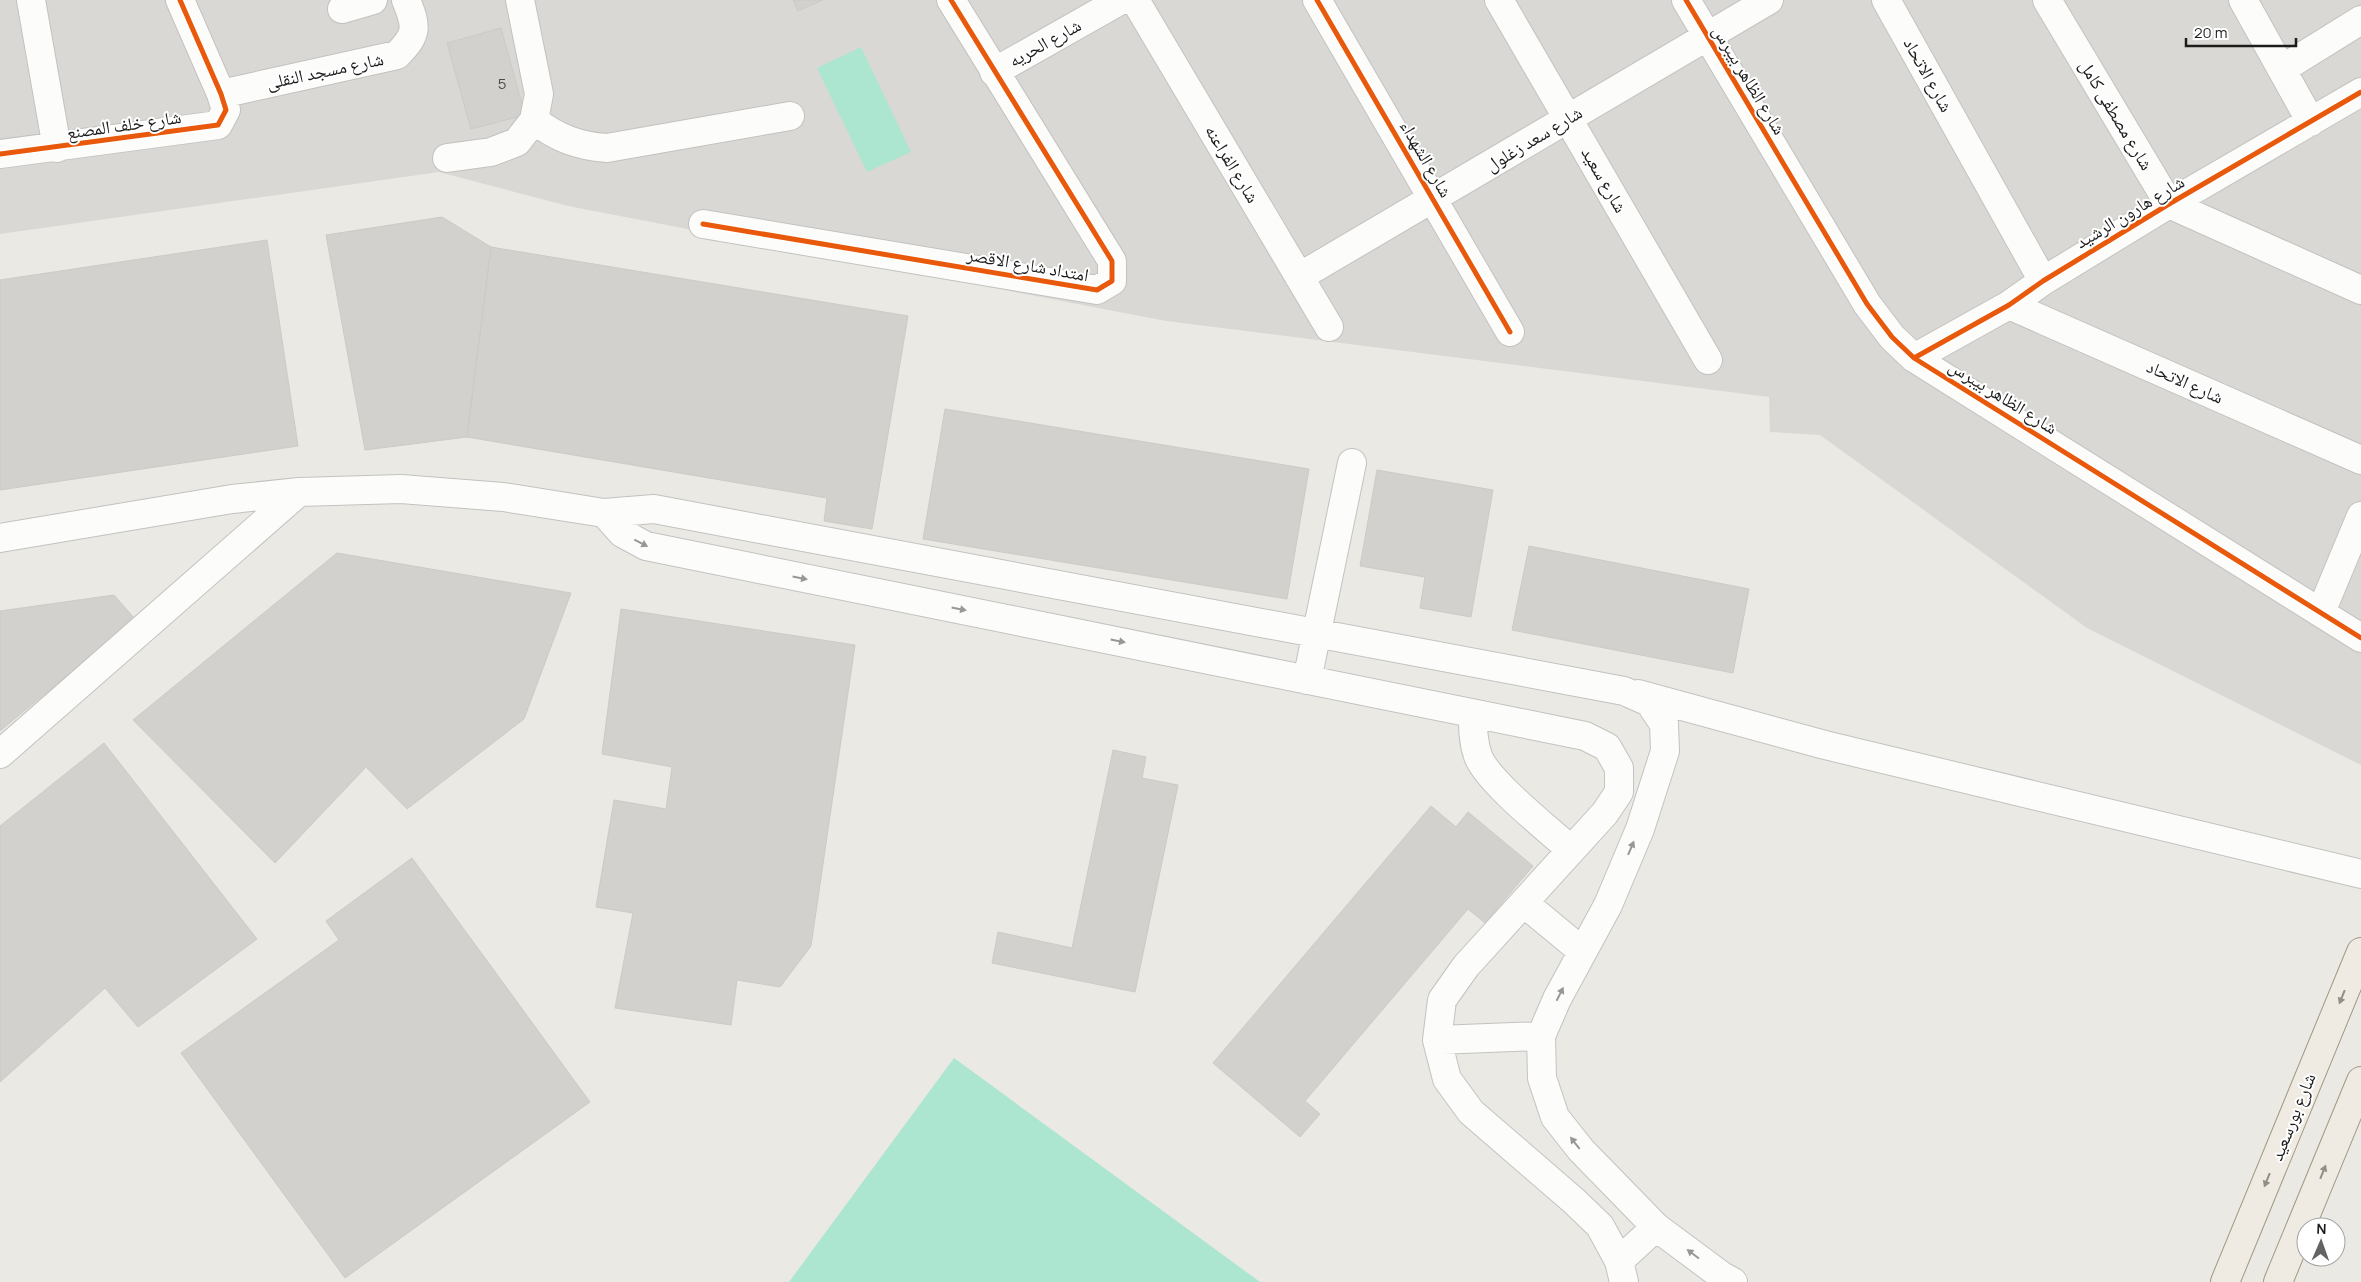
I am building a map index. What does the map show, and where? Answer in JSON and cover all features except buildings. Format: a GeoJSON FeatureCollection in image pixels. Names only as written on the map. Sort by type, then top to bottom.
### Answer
{"type":"FeatureCollection","features":[{"type":"Feature","properties":{"kind":"main road","name":"شارع بورسعيد"},"geometry":{"type":"LineString","coordinates":[[2225,1282],[2361,952]]}},
{"type":"Feature","properties":{"kind":"main road"},"geometry":{"type":"LineString","coordinates":[[2278,1282],[2361,1081]]}},
{"type":"Feature","properties":{"kind":"street"},"geometry":{"type":"LineString","coordinates":[[31,0],[57,148]]}},
{"type":"Feature","properties":{"kind":"street"},"geometry":{"type":"LineString","coordinates":[[180,0],[221,94]]}},
{"type":"Feature","properties":{"kind":"street"},"geometry":{"type":"LineString","coordinates":[[342,9],[373,0]]}},
{"type":"Feature","properties":{"kind":"street","name":"شارع مسجد النقلى"},"geometry":{"type":"LineString","coordinates":[[221,94],[397,56],[411,41],[415,21],[406,0]]}},
{"type":"Feature","properties":{"kind":"street"},"geometry":{"type":"LineString","coordinates":[[447,158],[491,152],[517,142],[534,120],[539,94],[520,0]]}},
{"type":"Feature","properties":{"kind":"street","name":"امتداد شارع الاقصر"},"geometry":{"type":"LineString","coordinates":[[703,224],[1098,290],[1112,281],[1112,261],[951,0]]}},
{"type":"Feature","properties":{"kind":"street","name":"شارع الحريه"},"geometry":{"type":"LineString","coordinates":[[994,72],[1121,0]]}},
{"type":"Feature","properties":{"kind":"street","name":"شارع الفراعنه"},"geometry":{"type":"LineString","coordinates":[[1135,0],[1329,327]]}},
{"type":"Feature","properties":{"kind":"street","name":"شارع الشهداء"},"geometry":{"type":"LineString","coordinates":[[1317,0],[1510,332]]}},
{"type":"Feature","properties":{"kind":"street","name":"شارع سعيد"},"geometry":{"type":"LineString","coordinates":[[1500,0],[1708,360]]}},
{"type":"Feature","properties":{"kind":"street","name":"شارع الظاهر بيبرس"},"geometry":{"type":"LineString","coordinates":[[1686,0],[1867,304],[1892,337],[1914,358],[2361,638]]}},
{"type":"Feature","properties":{"kind":"street","name":"شارع سعد زغلول"},"geometry":{"type":"LineString","coordinates":[[1300,277],[1769,0]]}},
{"type":"Feature","properties":{"kind":"street","name":"شارع الاتحاد"},"geometry":{"type":"LineString","coordinates":[[1886,0],[2043,281]]}},
{"type":"Feature","properties":{"kind":"street","name":"شارع مصطفى كامل"},"geometry":{"type":"LineString","coordinates":[[2047,0],[2170,204]]}},
{"type":"Feature","properties":{"kind":"street"},"geometry":{"type":"LineString","coordinates":[[2243,0],[2311,122]]}},
{"type":"Feature","properties":{"kind":"street"},"geometry":{"type":"LineString","coordinates":[[2282,69],[2361,20]]}},
{"type":"Feature","properties":{"kind":"street","name":"شارع خلف المصنع"},"geometry":{"type":"LineString","coordinates":[[0,154],[57,148],[218,125],[226,110],[221,94]]}},
{"type":"Feature","properties":{"kind":"street","name":"شارع هارون الرشيد"},"geometry":{"type":"LineString","coordinates":[[1914,358],[2009,305],[2043,281],[2170,204],[2311,122],[2355,102]]}},
{"type":"Feature","properties":{"kind":"street"},"geometry":{"type":"LineString","coordinates":[[534,120],[550,132],[568,141],[587,147],[607,148],[790,116]]}},
{"type":"Feature","properties":{"kind":"street"},"geometry":{"type":"LineString","coordinates":[[2170,204],[2361,290]]}},
{"type":"Feature","properties":{"kind":"street","name":"شارع الاتحاد"},"geometry":{"type":"LineString","coordinates":[[2009,305],[2361,460]]}},
{"type":"Feature","properties":{"kind":"street"},"geometry":{"type":"LineString","coordinates":[[1307,680],[1352,463]]}},
{"type":"Feature","properties":{"kind":"street"},"geometry":{"type":"LineString","coordinates":[[0,538],[232,499],[299,492],[401,489],[503,496],[604,513],[645,509],[678,512],[1624,691],[1825,745],[2361,874]]}},
{"type":"Feature","properties":{"kind":"street"},"geometry":{"type":"LineString","coordinates":[[0,754],[299,492]]}},
{"type":"Feature","properties":{"kind":"street"},"geometry":{"type":"LineString","coordinates":[[604,513],[622,533],[646,546],[1585,736],[1607,747],[1619,768],[1619,792],[1605,813],[1466,966],[1442,1000],[1437,1040],[1448,1079],[1471,1112],[1574,1201],[1600,1226],[1622,1272],[1656,1226]]}},
{"type":"Feature","properties":{"kind":"street"},"geometry":{"type":"LineString","coordinates":[[2321,612],[2361,516]]}},
{"type":"Feature","properties":{"kind":"street"},"geometry":{"type":"LineString","coordinates":[[1624,691],[1649,702],[1654,709],[1664,724],[1665,751],[1636,837],[1608,905],[1557,999],[1541,1036],[1542,1078],[1555,1117],[1581,1150],[1656,1226],[1733,1282]]}},
{"type":"Feature","properties":{"kind":"street"},"geometry":{"type":"LineString","coordinates":[[1473,714],[1472,736],[1478,758],[1490,776],[1571,850]]}},
{"type":"Feature","properties":{"kind":"street"},"geometry":{"type":"LineString","coordinates":[[1619,768],[1665,751]]}},
{"type":"Feature","properties":{"kind":"street"},"geometry":{"type":"LineString","coordinates":[[1524,903],[1582,952]]}},
{"type":"Feature","properties":{"kind":"street"},"geometry":{"type":"LineString","coordinates":[[1437,1040],[1541,1036]]}},
{"type":"Feature","properties":{"kind":"shaded area"},"geometry":{"type":"Polygon","coordinates":[[[0,0],[2361,0],[2361,765],[2087,628],[1820,435],[1770,432],[1769,397],[1166,321],[568,206],[439,172],[0,234],[0,0]]]}},
{"type":"Feature","properties":{"kind":"green space"},"geometry":{"type":"Polygon","coordinates":[[[861,47],[911,152],[867,172],[817,68],[861,47]]]}},
{"type":"Feature","properties":{"kind":"green space"},"geometry":{"type":"Polygon","coordinates":[[[954,1058],[1260,1282],[789,1282],[954,1058]]]}},
{"type":"Feature","properties":{"kind":"cycle path"},"geometry":{"type":"LineString","coordinates":[[0,154],[218,125],[226,110],[221,94],[180,0]]}},
{"type":"Feature","properties":{"kind":"cycle path"},"geometry":{"type":"LineString","coordinates":[[703,224],[1097,290],[1112,281],[1112,261],[951,0]]}},
{"type":"Feature","properties":{"kind":"cycle path"},"geometry":{"type":"LineString","coordinates":[[1317,0],[1510,332]]}},
{"type":"Feature","properties":{"kind":"cycle path"},"geometry":{"type":"LineString","coordinates":[[1686,0],[1867,304],[1892,337],[1914,358],[2361,638]]}},
{"type":"Feature","properties":{"kind":"cycle path"},"geometry":{"type":"LineString","coordinates":[[1914,358],[2009,305],[2043,281],[2169,204],[2361,92]]}}]}
